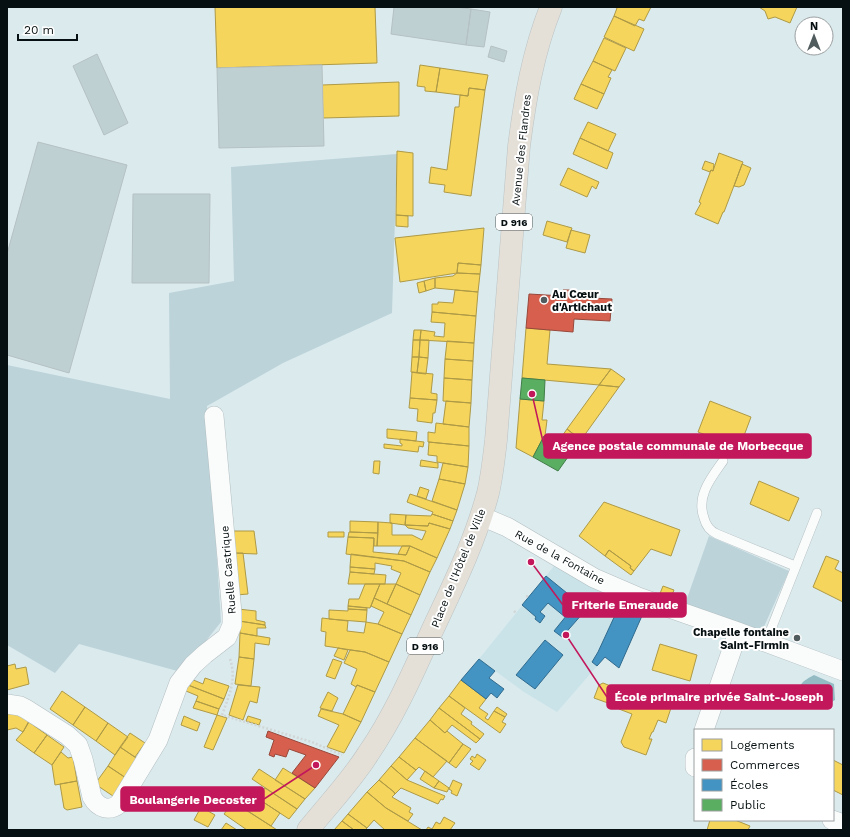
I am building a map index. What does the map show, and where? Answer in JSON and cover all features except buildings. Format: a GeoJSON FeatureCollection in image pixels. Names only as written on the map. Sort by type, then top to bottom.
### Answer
{"type":"FeatureCollection","features":[{"type":"Feature","properties":{"kind":"main road","name":"Avenue des Flandres"},"geometry":{"type":"LineString","coordinates":[[496,440],[521,127],[534,58],[551,7]]}},
{"type":"Feature","properties":{"kind":"main road","name":"Place de l'Hôtel de Ville"},"geometry":{"type":"LineString","coordinates":[[308,830],[360,767],[382,733],[404,690],[452,588],[481,516],[490,480],[496,440]]}},
{"type":"Feature","properties":{"kind":"street","name":"Ruelle Castrique"},"geometry":{"type":"LineString","coordinates":[[214,416],[232,619],[232,629],[224,639]]}},
{"type":"Feature","properties":{"kind":"street","name":"Rue de la Fontaine"},"geometry":{"type":"LineString","coordinates":[[481,516],[507,527],[579,570],[638,597],[843,671]]}},
{"type":"Feature","properties":{"kind":"street"},"geometry":{"type":"LineString","coordinates":[[704,729],[738,632]]}},
{"type":"Feature","properties":{"kind":"street"},"geometry":{"type":"LineString","coordinates":[[7,704],[20,706],[26,709],[74,740],[81,751],[92,797],[100,807],[112,808],[119,804],[158,740],[176,691],[183,677],[198,659],[224,639]]}},
{"type":"Feature","properties":{"kind":"lane"},"geometry":{"type":"LineString","coordinates":[[723,461],[707,484],[701,500],[701,509],[710,531],[795,566]]}},
{"type":"Feature","properties":{"kind":"lane"},"geometry":{"type":"LineString","coordinates":[[766,642],[817,513]]}},
{"type":"Feature","properties":{"kind":"path"},"geometry":{"type":"LineString","coordinates":[[224,639],[232,664],[233,676],[232,686],[222,715],[312,742],[343,756],[360,767]]}},
{"type":"Feature","properties":{"kind":"shaded area"},"geometry":{"type":"Polygon","coordinates":[[[397,154],[392,313],[283,363],[207,406],[221,622],[181,672],[79,644],[55,673],[7,645],[7,365],[170,399],[169,293],[234,281],[231,167],[397,154]]]}},
{"type":"Feature","properties":{"kind":"shaded area"},"geometry":{"type":"Polygon","coordinates":[[[709,536],[789,571],[762,631],[684,607],[709,536]]]}},
{"type":"Feature","properties":{"kind":"shaded area"},"geometry":{"type":"Polygon","coordinates":[[[554,566],[601,592],[645,609],[619,668],[605,657],[557,712],[524,692],[479,659],[554,566]]]}},
{"type":"Feature","properties":{"kind":"shaded area"},"geometry":{"type":"Polygon","coordinates":[[[814,675],[834,684],[835,700],[822,708],[805,703],[799,689],[805,680],[814,675]]]}},
{"type":"Feature","properties":{"kind":"place","name":"Au Cœur d'Artichaut"},"geometry":{"type":"Point","coordinates":[544,300]}},
{"type":"Feature","properties":{"kind":"place","name":"Agence postale communale de Morbecque"},"geometry":{"type":"Point","coordinates":[532,394]}},
{"type":"Feature","properties":{"kind":"place","name":"Friterie Emeraude"},"geometry":{"type":"Point","coordinates":[531,562]}},
{"type":"Feature","properties":{"kind":"place","name":"École primaire privée Saint-Joseph"},"geometry":{"type":"Point","coordinates":[566,635]}},
{"type":"Feature","properties":{"kind":"place","name":"Chapelle fontaine Saint-Firmin"},"geometry":{"type":"Point","coordinates":[797,638]}},
{"type":"Feature","properties":{"kind":"place","name":"Boulangerie Decoster"},"geometry":{"type":"Point","coordinates":[316,765]}}]}
